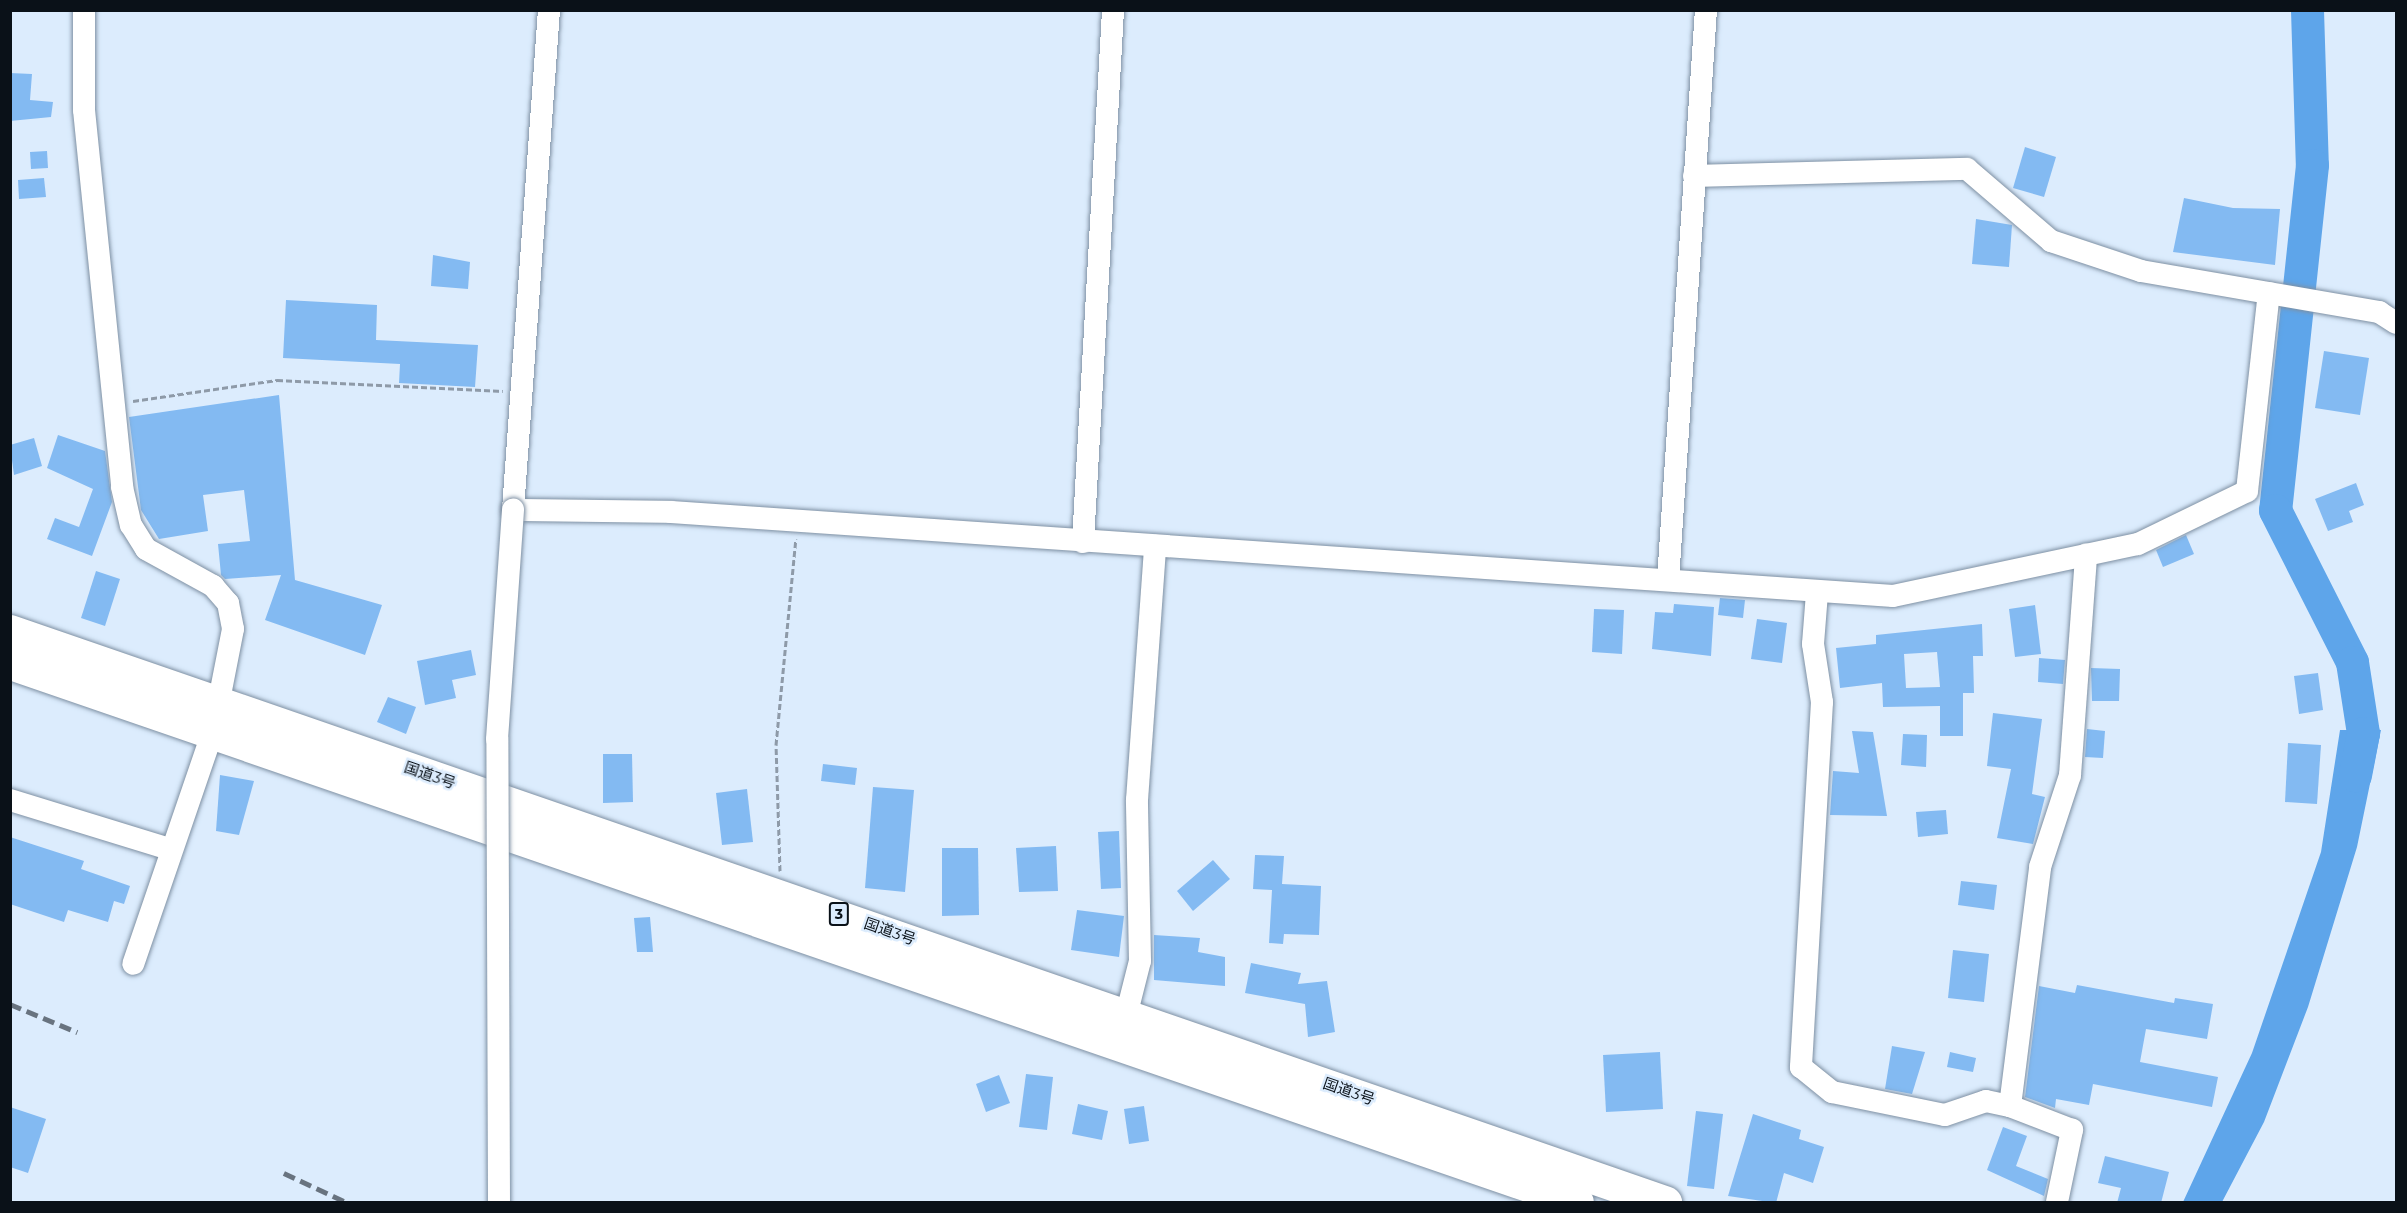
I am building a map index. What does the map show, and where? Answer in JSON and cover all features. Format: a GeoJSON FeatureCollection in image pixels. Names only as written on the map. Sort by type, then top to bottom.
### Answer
{"type":"FeatureCollection","features":[{"type":"Feature","properties":{"kind":"highway","name":"国道3号"},"geometry":{"type":"LineString","coordinates":[[10,631],[216,717],[1123,1028],[1665,1203]]}},
{"type":"Feature","properties":{"kind":"highway","name":"国道3号"},"geometry":{"type":"LineString","coordinates":[[10,663],[216,717],[780,893],[1577,1203]]}},
{"type":"Feature","properties":{"kind":"street"},"geometry":{"type":"LineString","coordinates":[[84,10],[84,110],[117,404],[122,487],[131,525],[146,549],[213,586],[228,603],[231,658],[216,717],[169,849],[134,964]]}},
{"type":"Feature","properties":{"kind":"street"},"geometry":{"type":"LineString","coordinates":[[499,1203],[497,739],[513,510],[524,392],[549,10]]}},
{"type":"Feature","properties":{"kind":"street"},"geometry":{"type":"LineString","coordinates":[[1083,542],[1113,10]]}},
{"type":"Feature","properties":{"kind":"street"},"geometry":{"type":"LineString","coordinates":[[1668,580],[1706,10]]}},
{"type":"Feature","properties":{"kind":"street"},"geometry":{"type":"LineString","coordinates":[[1694,176],[1968,169],[2051,241],[2141,271],[2379,312],[2397,323]]}},
{"type":"Feature","properties":{"kind":"street"},"geometry":{"type":"LineString","coordinates":[[513,510],[671,512],[1083,542],[1668,580],[1817,593],[1893,596],[2138,544],[2247,491],[2274,295]]}},
{"type":"Feature","properties":{"kind":"street"},"geometry":{"type":"LineString","coordinates":[[1123,1028],[1140,961],[1137,800],[1155,546]]}},
{"type":"Feature","properties":{"kind":"street"},"geometry":{"type":"LineString","coordinates":[[2010,1106],[2040,867],[2070,776],[2086,555]]}},
{"type":"Feature","properties":{"kind":"street"},"geometry":{"type":"LineString","coordinates":[[1817,593],[1813,644],[1822,702],[1801,1067],[1832,1092],[1946,1115],[1986,1101],[2010,1106],[2072,1130],[2057,1203]]}},
{"type":"Feature","properties":{"kind":"street"},"geometry":{"type":"LineString","coordinates":[[10,800],[169,849]]}},
{"type":"Feature","properties":{"kind":"path"},"geometry":{"type":"LineString","coordinates":[[117,404],[277,380],[524,392]]}},
{"type":"Feature","properties":{"kind":"path"},"geometry":{"type":"LineString","coordinates":[[780,893],[776,745],[798,522]]}},
{"type":"Feature","properties":{"kind":"water"},"geometry":{"type":"Polygon","coordinates":[[[2340,730],[2381,730],[2357,847],[2308,1007],[2264,1122],[2222,1202],[2183,1202],[2252,1053],[2321,852],[2340,730]]]}},
{"type":"Feature","properties":{"kind":"building"},"geometry":{"type":"Polygon","coordinates":[[[10,73],[32,74],[30,100],[53,102],[51,117],[10,121],[10,73]]]}},
{"type":"Feature","properties":{"kind":"building"},"geometry":{"type":"Polygon","coordinates":[[[2025,147],[2056,157],[2044,197],[2013,188],[2025,147]]]}},
{"type":"Feature","properties":{"kind":"building"},"geometry":{"type":"Polygon","coordinates":[[[47,151],[48,168],[31,169],[30,152],[47,151]]]}},
{"type":"Feature","properties":{"kind":"building"},"geometry":{"type":"Polygon","coordinates":[[[44,178],[46,197],[19,199],[18,180],[44,178]]]}},
{"type":"Feature","properties":{"kind":"building"},"geometry":{"type":"Polygon","coordinates":[[[2184,198],[2233,208],[2280,209],[2275,265],[2173,252],[2184,198]]]}},
{"type":"Feature","properties":{"kind":"building"},"geometry":{"type":"Polygon","coordinates":[[[1976,219],[2012,225],[2009,267],[1972,264],[1976,219]]]}},
{"type":"Feature","properties":{"kind":"building"},"geometry":{"type":"Polygon","coordinates":[[[433,255],[470,262],[468,289],[431,286],[433,255]]]}},
{"type":"Feature","properties":{"kind":"building"},"geometry":{"type":"Polygon","coordinates":[[[286,300],[377,305],[376,340],[478,345],[475,387],[399,383],[400,364],[283,358],[286,300]]]}},
{"type":"Feature","properties":{"kind":"building"},"geometry":{"type":"Polygon","coordinates":[[[2324,351],[2369,358],[2360,415],[2315,408],[2324,351]]]}},
{"type":"Feature","properties":{"kind":"building"},"geometry":{"type":"Polygon","coordinates":[[[279,395],[295,580],[382,605],[365,655],[265,620],[281,575],[225,579],[221,575],[218,544],[250,541],[244,490],[203,495],[208,531],[159,539],[141,510],[129,417],[279,395]]]}},
{"type":"Feature","properties":{"kind":"building"},"geometry":{"type":"Polygon","coordinates":[[[58,435],[105,451],[112,502],[92,556],[47,539],[55,518],[79,527],[93,489],[47,468],[58,435]]]}},
{"type":"Feature","properties":{"kind":"building"},"geometry":{"type":"Polygon","coordinates":[[[34,438],[42,466],[14,475],[10,445],[34,438]]]}},
{"type":"Feature","properties":{"kind":"building"},"geometry":{"type":"Polygon","coordinates":[[[2356,483],[2364,505],[2349,511],[2353,522],[2328,531],[2315,499],[2356,483]]]}},
{"type":"Feature","properties":{"kind":"building"},"geometry":{"type":"Polygon","coordinates":[[[2186,535],[2194,554],[2163,567],[2156,550],[2186,535]]]}},
{"type":"Feature","properties":{"kind":"building"},"geometry":{"type":"Polygon","coordinates":[[[96,571],[120,579],[105,626],[81,618],[96,571]]]}},
{"type":"Feature","properties":{"kind":"building"},"geometry":{"type":"Polygon","coordinates":[[[1720,598],[1745,600],[1743,618],[1718,615],[1720,598]]]}},
{"type":"Feature","properties":{"kind":"building"},"geometry":{"type":"Polygon","coordinates":[[[1674,604],[1714,607],[1711,656],[1652,649],[1655,612],[1673,613],[1674,604]]]}},
{"type":"Feature","properties":{"kind":"building"},"geometry":{"type":"Polygon","coordinates":[[[2035,605],[2041,654],[2015,657],[2009,609],[2035,605]]]}},
{"type":"Feature","properties":{"kind":"building"},"geometry":{"type":"Polygon","coordinates":[[[1594,609],[1624,610],[1622,654],[1592,652],[1594,609]]]}},
{"type":"Feature","properties":{"kind":"building"},"geometry":{"type":"Polygon","coordinates":[[[1757,619],[1787,623],[1782,663],[1751,659],[1757,619]]]}},
{"type":"Feature","properties":{"kind":"building"},"geometry":{"type":"Polygon","coordinates":[[[1982,624],[1983,656],[1973,656],[1974,693],[1963,693],[1963,736],[1940,736],[1940,706],[1883,707],[1882,683],[1840,688],[1836,648],[1876,644],[1876,635],[1982,624]],[[1937,652],[1904,654],[1906,688],[1940,687],[1937,652]]]}},
{"type":"Feature","properties":{"kind":"building"},"geometry":{"type":"Polygon","coordinates":[[[471,650],[476,675],[452,680],[456,698],[425,705],[417,661],[471,650]]]}},
{"type":"Feature","properties":{"kind":"building"},"geometry":{"type":"Polygon","coordinates":[[[2039,658],[2065,660],[2063,684],[2038,682],[2039,658]]]}},
{"type":"Feature","properties":{"kind":"building"},"geometry":{"type":"Polygon","coordinates":[[[2091,668],[2120,669],[2119,701],[2092,701],[2091,668]]]}},
{"type":"Feature","properties":{"kind":"building"},"geometry":{"type":"Polygon","coordinates":[[[2318,673],[2323,710],[2299,714],[2294,676],[2318,673]]]}},
{"type":"Feature","properties":{"kind":"building"},"geometry":{"type":"Polygon","coordinates":[[[388,697],[416,707],[406,734],[377,722],[388,697]]]}},
{"type":"Feature","properties":{"kind":"building"},"geometry":{"type":"Polygon","coordinates":[[[1993,713],[2042,719],[2032,794],[2045,797],[2033,844],[1997,838],[2011,769],[1987,766],[1993,713]]]}},
{"type":"Feature","properties":{"kind":"building"},"geometry":{"type":"Polygon","coordinates":[[[2087,729],[2105,731],[2103,758],[2085,757],[2087,729]]]}},
{"type":"Feature","properties":{"kind":"building"},"geometry":{"type":"Polygon","coordinates":[[[1852,731],[1873,732],[1887,816],[1830,815],[1833,771],[1859,773],[1852,731]]]}},
{"type":"Feature","properties":{"kind":"building"},"geometry":{"type":"Polygon","coordinates":[[[1903,734],[1927,735],[1926,767],[1901,765],[1903,734]]]}},
{"type":"Feature","properties":{"kind":"building"},"geometry":{"type":"Polygon","coordinates":[[[2288,743],[2321,745],[2317,804],[2285,802],[2288,743]]]}},
{"type":"Feature","properties":{"kind":"building"},"geometry":{"type":"Polygon","coordinates":[[[603,754],[632,754],[633,802],[603,803],[603,754]]]}},
{"type":"Feature","properties":{"kind":"building"},"geometry":{"type":"Polygon","coordinates":[[[823,764],[857,768],[855,785],[821,781],[823,764]]]}},
{"type":"Feature","properties":{"kind":"building"},"geometry":{"type":"Polygon","coordinates":[[[220,775],[254,781],[239,835],[216,831],[220,775]]]}},
{"type":"Feature","properties":{"kind":"building"},"geometry":{"type":"Polygon","coordinates":[[[873,787],[914,790],[905,892],[865,888],[873,787]]]}},
{"type":"Feature","properties":{"kind":"building"},"geometry":{"type":"Polygon","coordinates":[[[747,789],[753,842],[722,845],[716,793],[747,789]]]}},
{"type":"Feature","properties":{"kind":"building"},"geometry":{"type":"Polygon","coordinates":[[[1946,810],[1948,834],[1918,837],[1916,812],[1946,810]]]}},
{"type":"Feature","properties":{"kind":"building"},"geometry":{"type":"Polygon","coordinates":[[[1119,831],[1121,888],[1101,889],[1098,832],[1119,831]]]}},
{"type":"Feature","properties":{"kind":"building"},"geometry":{"type":"Polygon","coordinates":[[[10,837],[84,861],[81,869],[130,886],[124,904],[114,901],[108,922],[68,910],[64,922],[10,904],[10,837]]]}},
{"type":"Feature","properties":{"kind":"building"},"geometry":{"type":"Polygon","coordinates":[[[1056,846],[1058,891],[1019,892],[1016,848],[1056,846]]]}},
{"type":"Feature","properties":{"kind":"building"},"geometry":{"type":"Polygon","coordinates":[[[942,848],[978,848],[979,915],[942,916],[942,848]]]}},
{"type":"Feature","properties":{"kind":"building"},"geometry":{"type":"Polygon","coordinates":[[[1255,855],[1284,856],[1282,884],[1321,886],[1319,935],[1284,934],[1283,944],[1269,943],[1272,890],[1253,889],[1255,855]]]}},
{"type":"Feature","properties":{"kind":"building"},"geometry":{"type":"Polygon","coordinates":[[[1213,860],[1230,879],[1193,911],[1177,891],[1213,860]]]}},
{"type":"Feature","properties":{"kind":"building"},"geometry":{"type":"Polygon","coordinates":[[[1961,881],[1997,885],[1994,910],[1958,905],[1961,881]]]}},
{"type":"Feature","properties":{"kind":"building"},"geometry":{"type":"Polygon","coordinates":[[[1077,910],[1124,916],[1119,957],[1071,950],[1077,910]]]}},
{"type":"Feature","properties":{"kind":"building"},"geometry":{"type":"Polygon","coordinates":[[[650,917],[653,952],[637,952],[634,918],[650,917]]]}},
{"type":"Feature","properties":{"kind":"building"},"geometry":{"type":"Polygon","coordinates":[[[1154,935],[1200,938],[1198,952],[1225,957],[1225,986],[1154,980],[1154,935]]]}},
{"type":"Feature","properties":{"kind":"building"},"geometry":{"type":"Polygon","coordinates":[[[1953,950],[1989,954],[1984,1002],[1948,998],[1953,950]]]}},
{"type":"Feature","properties":{"kind":"building"},"geometry":{"type":"Polygon","coordinates":[[[1251,963],[1301,973],[1298,984],[1327,981],[1335,1032],[1308,1037],[1305,1004],[1245,993],[1251,963]]]}},
{"type":"Feature","properties":{"kind":"building"},"geometry":{"type":"Polygon","coordinates":[[[2077,985],[2174,1003],[2175,998],[2213,1004],[2207,1039],[2146,1029],[2140,1062],[2218,1077],[2212,1107],[2093,1084],[2089,1105],[2056,1099],[2055,1108],[2025,1097],[2039,986],[2075,993],[2077,985]]]}},
{"type":"Feature","properties":{"kind":"building"},"geometry":{"type":"Polygon","coordinates":[[[1892,1046],[1925,1052],[1912,1094],[1885,1089],[1892,1046]]]}},
{"type":"Feature","properties":{"kind":"building"},"geometry":{"type":"Polygon","coordinates":[[[1660,1052],[1663,1109],[1606,1112],[1603,1055],[1660,1052]]]}},
{"type":"Feature","properties":{"kind":"building"},"geometry":{"type":"Polygon","coordinates":[[[1950,1052],[1976,1058],[1973,1072],[1947,1067],[1950,1052]]]}},
{"type":"Feature","properties":{"kind":"building"},"geometry":{"type":"Polygon","coordinates":[[[1026,1074],[1053,1077],[1047,1130],[1019,1127],[1026,1074]]]}},
{"type":"Feature","properties":{"kind":"building"},"geometry":{"type":"Polygon","coordinates":[[[999,1075],[1010,1103],[986,1112],[976,1084],[999,1075]]]}},
{"type":"Feature","properties":{"kind":"building"},"geometry":{"type":"Polygon","coordinates":[[[1078,1104],[1108,1111],[1102,1140],[1072,1134],[1078,1104]]]}},
{"type":"Feature","properties":{"kind":"building"},"geometry":{"type":"Polygon","coordinates":[[[1144,1106],[1149,1141],[1129,1144],[1124,1109],[1144,1106]]]}},
{"type":"Feature","properties":{"kind":"building"},"geometry":{"type":"Polygon","coordinates":[[[10,1107],[46,1119],[28,1173],[10,1167],[10,1107]]]}},
{"type":"Feature","properties":{"kind":"building"},"geometry":{"type":"Polygon","coordinates":[[[1696,1111],[1723,1114],[1714,1189],[1687,1186],[1696,1111]]]}},
{"type":"Feature","properties":{"kind":"building"},"geometry":{"type":"Polygon","coordinates":[[[1753,1114],[1801,1130],[1799,1139],[1824,1147],[1813,1183],[1784,1173],[1776,1203],[1728,1196],[1753,1114]]]}},
{"type":"Feature","properties":{"kind":"building"},"geometry":{"type":"Polygon","coordinates":[[[2003,1127],[2027,1136],[2016,1166],[2048,1179],[2044,1196],[1987,1170],[2003,1127]]]}},
{"type":"Feature","properties":{"kind":"building"},"geometry":{"type":"Polygon","coordinates":[[[2105,1156],[2169,1172],[2161,1203],[2117,1203],[2121,1188],[2098,1183],[2105,1156]]]}},
{"type":"Feature","properties":{"kind":"waterway"},"geometry":{"type":"LineString","coordinates":[[2307,10],[2312,165],[2275,510],[2352,662],[2363,733],[2355,775]]}},
{"type":"Feature","properties":{"kind":"railway"},"geometry":{"type":"LineString","coordinates":[[10,1004],[77,1032]]}},
{"type":"Feature","properties":{"kind":"railway"},"geometry":{"type":"LineString","coordinates":[[284,1173],[346,1202]]}}]}
